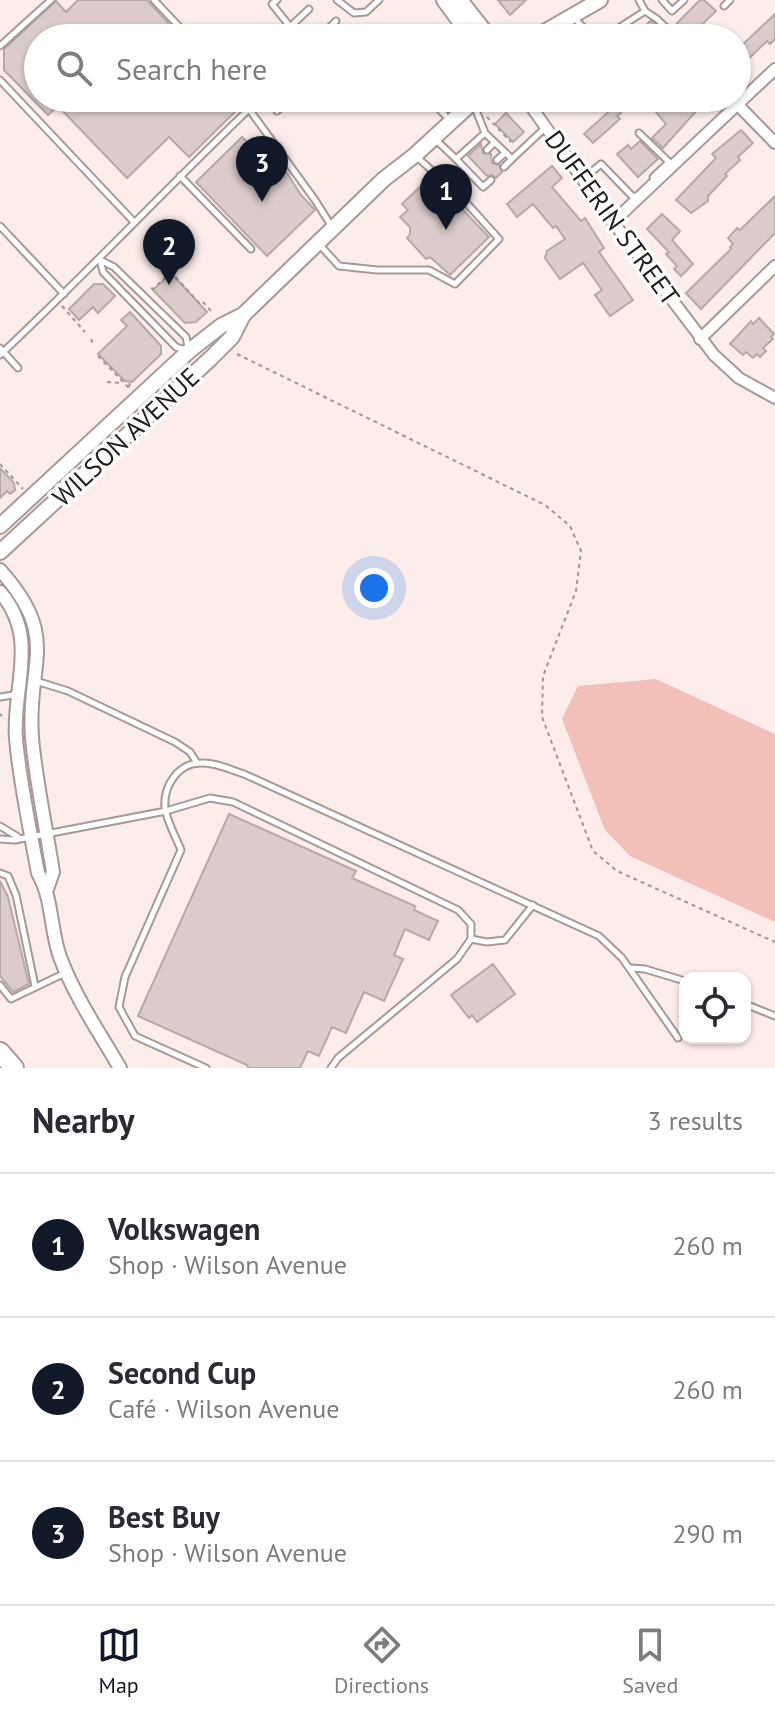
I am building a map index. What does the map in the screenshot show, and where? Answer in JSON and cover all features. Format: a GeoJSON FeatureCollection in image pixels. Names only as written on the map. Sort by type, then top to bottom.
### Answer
{"type":"FeatureCollection","features":[{"type":"Feature","properties":{"kind":"highway"},"geometry":{"type":"LineString","coordinates":[[0,1052],[14,1068]]}},
{"type":"Feature","properties":{"kind":"main road"},"geometry":{"type":"LineString","coordinates":[[444,0],[460,24]]}},
{"type":"Feature","properties":{"kind":"main road"},"geometry":{"type":"LineString","coordinates":[[460,0],[479,24]]}},
{"type":"Feature","properties":{"kind":"main road"},"geometry":{"type":"LineString","coordinates":[[558,24],[594,1]]}},
{"type":"Feature","properties":{"kind":"main road"},"geometry":{"type":"LineString","coordinates":[[564,24],[573,15]]}},
{"type":"Feature","properties":{"kind":"main road","name":"WILSON AVENUE"},"geometry":{"type":"LineString","coordinates":[[384,179],[439,112]]}},
{"type":"Feature","properties":{"kind":"main road","name":"WILSON AVENUE"},"geometry":{"type":"LineString","coordinates":[[0,526],[189,351],[221,326],[243,315],[459,112]]}},
{"type":"Feature","properties":{"kind":"main road","name":"WILSON AVENUE"},"geometry":{"type":"LineString","coordinates":[[0,552],[204,365],[232,337],[243,315]]}},
{"type":"Feature","properties":{"kind":"main road"},"geometry":{"type":"LineString","coordinates":[[189,351],[204,365]]}},
{"type":"Feature","properties":{"kind":"street"},"geometry":{"type":"LineString","coordinates":[[751,92],[775,69]]}},
{"type":"Feature","properties":{"kind":"street","name":"DUFFERIN STREET"},"geometry":{"type":"LineString","coordinates":[[535,112],[700,339],[727,368],[775,398]]}},
{"type":"Feature","properties":{"kind":"street"},"geometry":{"type":"LineString","coordinates":[[613,222],[730,112]]}},
{"type":"Feature","properties":{"kind":"street"},"geometry":{"type":"LineString","coordinates":[[745,112],[775,143]]}},
{"type":"Feature","properties":{"kind":"street"},"geometry":{"type":"LineString","coordinates":[[700,339],[775,266]]}},
{"type":"Feature","properties":{"kind":"street"},"geometry":{"type":"LineString","coordinates":[[0,570],[21,595],[32,618],[38,649],[32,743],[53,872],[47,889]]}},
{"type":"Feature","properties":{"kind":"street"},"geometry":{"type":"LineString","coordinates":[[0,592],[14,612],[23,648],[16,740],[25,836],[47,889],[59,953],[66,972],[120,1068]]}},
{"type":"Feature","properties":{"kind":"lane"},"geometry":{"type":"LineString","coordinates":[[24,24],[51,0]]}},
{"type":"Feature","properties":{"kind":"lane"},"geometry":{"type":"LineString","coordinates":[[154,0],[177,24]]}},
{"type":"Feature","properties":{"kind":"lane"},"geometry":{"type":"LineString","coordinates":[[277,0],[272,4],[288,24]]}},
{"type":"Feature","properties":{"kind":"lane"},"geometry":{"type":"LineString","coordinates":[[337,0],[354,13],[366,12],[379,0]]}},
{"type":"Feature","properties":{"kind":"lane"},"geometry":{"type":"LineString","coordinates":[[639,0],[645,11],[662,24]]}},
{"type":"Feature","properties":{"kind":"lane"},"geometry":{"type":"LineString","coordinates":[[662,0],[672,11],[684,0]]}},
{"type":"Feature","properties":{"kind":"lane"},"geometry":{"type":"LineString","coordinates":[[724,6],[730,0]]}},
{"type":"Feature","properties":{"kind":"lane"},"geometry":{"type":"LineString","coordinates":[[293,24],[309,9]]}},
{"type":"Feature","properties":{"kind":"lane"},"geometry":{"type":"LineString","coordinates":[[625,24],[645,11]]}},
{"type":"Feature","properties":{"kind":"lane"},"geometry":{"type":"LineString","coordinates":[[573,15],[581,24]]}},
{"type":"Feature","properties":{"kind":"lane"},"geometry":{"type":"LineString","coordinates":[[333,24],[336,21]]}},
{"type":"Feature","properties":{"kind":"lane"},"geometry":{"type":"LineString","coordinates":[[0,46],[24,24]]}},
{"type":"Feature","properties":{"kind":"lane"},"geometry":{"type":"LineString","coordinates":[[0,80],[24,105]]}},
{"type":"Feature","properties":{"kind":"lane"},"geometry":{"type":"LineString","coordinates":[[30,112],[134,222]]}},
{"type":"Feature","properties":{"kind":"lane"},"geometry":{"type":"LineString","coordinates":[[18,368],[1,352],[100,260],[134,222],[246,112]]}},
{"type":"Feature","properties":{"kind":"lane"},"geometry":{"type":"LineString","coordinates":[[251,112],[333,228]]}},
{"type":"Feature","properties":{"kind":"lane"},"geometry":{"type":"LineString","coordinates":[[476,112],[485,133],[512,159]]}},
{"type":"Feature","properties":{"kind":"lane"},"geometry":{"type":"LineString","coordinates":[[504,167],[546,127]]}},
{"type":"Feature","properties":{"kind":"lane"},"geometry":{"type":"LineString","coordinates":[[456,159],[485,133]]}},
{"type":"Feature","properties":{"kind":"lane"},"geometry":{"type":"LineString","coordinates":[[639,133],[672,164]]}},
{"type":"Feature","properties":{"kind":"lane"},"geometry":{"type":"LineString","coordinates":[[434,138],[483,187],[491,180]]}},
{"type":"Feature","properties":{"kind":"lane"},"geometry":{"type":"LineString","coordinates":[[487,150],[494,143]]}},
{"type":"Feature","properties":{"kind":"lane"},"geometry":{"type":"LineString","coordinates":[[497,160],[505,153]]}},
{"type":"Feature","properties":{"kind":"lane"},"geometry":{"type":"LineString","coordinates":[[318,242],[339,266],[429,270],[455,284],[499,239],[462,198],[415,155]]}},
{"type":"Feature","properties":{"kind":"lane"},"geometry":{"type":"LineString","coordinates":[[466,169],[473,162]]}},
{"type":"Feature","properties":{"kind":"lane"},"geometry":{"type":"LineString","coordinates":[[583,179],[601,164],[633,197],[647,188]]}},
{"type":"Feature","properties":{"kind":"lane"},"geometry":{"type":"LineString","coordinates":[[476,180],[484,172]]}},
{"type":"Feature","properties":{"kind":"lane"},"geometry":{"type":"LineString","coordinates":[[180,176],[251,249]]}},
{"type":"Feature","properties":{"kind":"lane"},"geometry":{"type":"LineString","coordinates":[[0,226],[64,294]]}},
{"type":"Feature","properties":{"kind":"lane"},"geometry":{"type":"LineString","coordinates":[[100,260],[114,267],[186,337],[189,351],[176,347],[103,272],[100,260]]}},
{"type":"Feature","properties":{"kind":"lane"},"geometry":{"type":"LineString","coordinates":[[0,697],[18,694],[34,686],[68,691],[175,742],[190,752],[197,763]]}},
{"type":"Feature","properties":{"kind":"lane"},"geometry":{"type":"LineString","coordinates":[[206,1068],[135,1036],[119,1007],[125,977],[181,850],[166,811],[165,795],[176,773],[197,763],[215,764],[244,774],[599,936],[630,968],[678,1038]]}},
{"type":"Feature","properties":{"kind":"lane"},"geometry":{"type":"LineString","coordinates":[[0,839],[166,811],[210,798],[233,802],[458,910],[471,924],[471,939],[457,959],[338,1058],[331,1068]]}},
{"type":"Feature","properties":{"kind":"lane"},"geometry":{"type":"LineString","coordinates":[[0,826],[25,836]]}},
{"type":"Feature","properties":{"kind":"lane"},"geometry":{"type":"LineString","coordinates":[[0,873],[8,876],[16,895],[35,986]]}},
{"type":"Feature","properties":{"kind":"lane"},"geometry":{"type":"LineString","coordinates":[[471,939],[487,942],[505,940],[533,905]]}},
{"type":"Feature","properties":{"kind":"lane"},"geometry":{"type":"LineString","coordinates":[[630,968],[679,979]]}},
{"type":"Feature","properties":{"kind":"lane"},"geometry":{"type":"LineString","coordinates":[[0,985],[11,999],[66,972]]}},
{"type":"Feature","properties":{"kind":"lane"},"geometry":{"type":"LineString","coordinates":[[751,1006],[775,1016]]}},
{"type":"Feature","properties":{"kind":"path"},"geometry":{"type":"LineString","coordinates":[[486,117],[511,142]]}},
{"type":"Feature","properties":{"kind":"path"},"geometry":{"type":"LineString","coordinates":[[151,288],[173,274],[199,303],[202,301]]}},
{"type":"Feature","properties":{"kind":"path"},"geometry":{"type":"LineString","coordinates":[[202,301],[204,295]]}},
{"type":"Feature","properties":{"kind":"path"},"geometry":{"type":"LineString","coordinates":[[202,301],[212,312]]}},
{"type":"Feature","properties":{"kind":"path"},"geometry":{"type":"LineString","coordinates":[[62,306],[85,332]]}},
{"type":"Feature","properties":{"kind":"path"},"geometry":{"type":"LineString","coordinates":[[91,339],[93,344]]}},
{"type":"Feature","properties":{"kind":"path"},"geometry":{"type":"LineString","coordinates":[[237,354],[545,505],[570,526],[581,551],[576,591],[543,676],[542,717],[593,851],[617,871],[775,942]]}},
{"type":"Feature","properties":{"kind":"path"},"geometry":{"type":"LineString","coordinates":[[98,356],[127,382],[107,382]]}},
{"type":"Feature","properties":{"kind":"path"},"geometry":{"type":"LineString","coordinates":[[0,464],[23,490]]}},
{"type":"Feature","properties":{"kind":"shaded area"},"geometry":{"type":"Polygon","coordinates":[[[656,679],[775,734],[775,922],[630,856],[605,830],[562,719],[578,686],[656,679]]]}},
{"type":"Feature","properties":{"kind":"building"},"geometry":{"type":"Polygon","coordinates":[[[78,0],[147,0],[169,24],[31,24],[56,1],[66,12],[78,0]]]}},
{"type":"Feature","properties":{"kind":"building"},"geometry":{"type":"Polygon","coordinates":[[[498,0],[526,0],[510,15],[498,0]]]}},
{"type":"Feature","properties":{"kind":"building"},"geometry":{"type":"Polygon","coordinates":[[[700,0],[716,11],[702,24],[677,23],[700,0]]]}},
{"type":"Feature","properties":{"kind":"building"},"geometry":{"type":"Polygon","coordinates":[[[775,14],[775,39],[770,44],[767,41],[751,56],[751,37],[775,14]]]}},
{"type":"Feature","properties":{"kind":"building"},"geometry":{"type":"Polygon","coordinates":[[[24,31],[24,90],[4,70],[4,49],[24,31]]]}},
{"type":"Feature","properties":{"kind":"building"},"geometry":{"type":"Polygon","coordinates":[[[64,112],[235,112],[189,157],[169,137],[127,178],[64,112]]]}},
{"type":"Feature","properties":{"kind":"building"},"geometry":{"type":"Polygon","coordinates":[[[608,112],[621,113],[617,116],[620,119],[593,143],[584,134],[608,112]]]}},
{"type":"Feature","properties":{"kind":"building"},"geometry":{"type":"Polygon","coordinates":[[[656,112],[695,112],[663,148],[652,138],[666,124],[656,112]]]}},
{"type":"Feature","properties":{"kind":"building"},"geometry":{"type":"Polygon","coordinates":[[[506,113],[524,132],[513,142],[495,124],[506,113]]]}},
{"type":"Feature","properties":{"kind":"building"},"geometry":{"type":"Polygon","coordinates":[[[741,130],[753,143],[738,157],[740,160],[725,174],[727,176],[708,196],[708,201],[691,213],[676,200],[716,158],[712,154],[741,130]]]}},
{"type":"Feature","properties":{"kind":"building"},"geometry":{"type":"Polygon","coordinates":[[[242,137],[261,156],[271,148],[301,195],[315,210],[267,256],[196,182],[242,137]]]}},
{"type":"Feature","properties":{"kind":"building"},"geometry":{"type":"Polygon","coordinates":[[[640,141],[658,159],[638,177],[617,154],[628,145],[631,149],[640,141]]]}},
{"type":"Feature","properties":{"kind":"building"},"geometry":{"type":"Polygon","coordinates":[[[481,144],[483,153],[491,154],[492,163],[499,165],[502,172],[496,178],[487,176],[468,156],[481,144]]]}},
{"type":"Feature","properties":{"kind":"building"},"geometry":{"type":"Polygon","coordinates":[[[552,166],[562,178],[552,187],[581,221],[585,218],[604,248],[599,252],[633,300],[610,316],[595,295],[602,290],[583,263],[560,279],[545,258],[547,251],[565,239],[556,226],[553,228],[533,204],[517,217],[507,204],[552,166]]]}},
{"type":"Feature","properties":{"kind":"building"},"geometry":{"type":"Polygon","coordinates":[[[435,181],[489,237],[450,275],[430,257],[426,259],[407,238],[410,227],[400,217],[408,210],[402,204],[425,182],[430,186],[435,181]]]}},
{"type":"Feature","properties":{"kind":"building"},"geometry":{"type":"Polygon","coordinates":[[[775,196],[775,233],[701,309],[686,293],[731,249],[733,244],[728,238],[737,228],[740,230],[775,196]]]}},
{"type":"Feature","properties":{"kind":"building"},"geometry":{"type":"Polygon","coordinates":[[[662,214],[680,231],[672,240],[693,264],[681,276],[666,254],[669,252],[647,229],[662,214]]]}},
{"type":"Feature","properties":{"kind":"building"},"geometry":{"type":"Polygon","coordinates":[[[171,273],[207,312],[196,322],[185,323],[153,290],[171,273]]]}},
{"type":"Feature","properties":{"kind":"building"},"geometry":{"type":"Polygon","coordinates":[[[94,284],[103,284],[115,296],[98,313],[93,307],[79,320],[69,309],[94,284]]]}},
{"type":"Feature","properties":{"kind":"building"},"geometry":{"type":"Polygon","coordinates":[[[130,312],[161,346],[161,354],[132,382],[125,381],[98,354],[127,326],[121,320],[130,312]]]}},
{"type":"Feature","properties":{"kind":"building"},"geometry":{"type":"Polygon","coordinates":[[[759,318],[774,334],[763,348],[766,351],[760,357],[757,354],[753,358],[746,352],[743,355],[730,344],[751,321],[753,324],[759,318]]]}},
{"type":"Feature","properties":{"kind":"building"},"geometry":{"type":"Polygon","coordinates":[[[0,468],[14,483],[15,490],[10,494],[7,491],[0,498],[0,468]]]}},
{"type":"Feature","properties":{"kind":"building"},"geometry":{"type":"Polygon","coordinates":[[[229,814],[356,871],[352,878],[415,906],[414,910],[438,921],[429,940],[405,929],[394,955],[403,959],[384,1001],[364,992],[346,1033],[332,1027],[319,1056],[308,1051],[300,1068],[248,1068],[138,1016],[229,814]]]}},
{"type":"Feature","properties":{"kind":"building"},"geometry":{"type":"Polygon","coordinates":[[[0,881],[8,897],[29,984],[13,992],[0,976],[0,881]]]}},
{"type":"Feature","properties":{"kind":"building"},"geometry":{"type":"Polygon","coordinates":[[[493,964],[515,994],[477,1022],[472,1015],[469,1018],[451,995],[493,964]]]}},
{"type":"Feature","properties":{"kind":"place","name":"Best Buy"},"geometry":{"type":"Point","coordinates":[262,202]}},
{"type":"Feature","properties":{"kind":"place","name":"Volkswagen"},"geometry":{"type":"Point","coordinates":[446,230]}},
{"type":"Feature","properties":{"kind":"place","name":"Second Cup"},"geometry":{"type":"Point","coordinates":[169,285]}}]}
